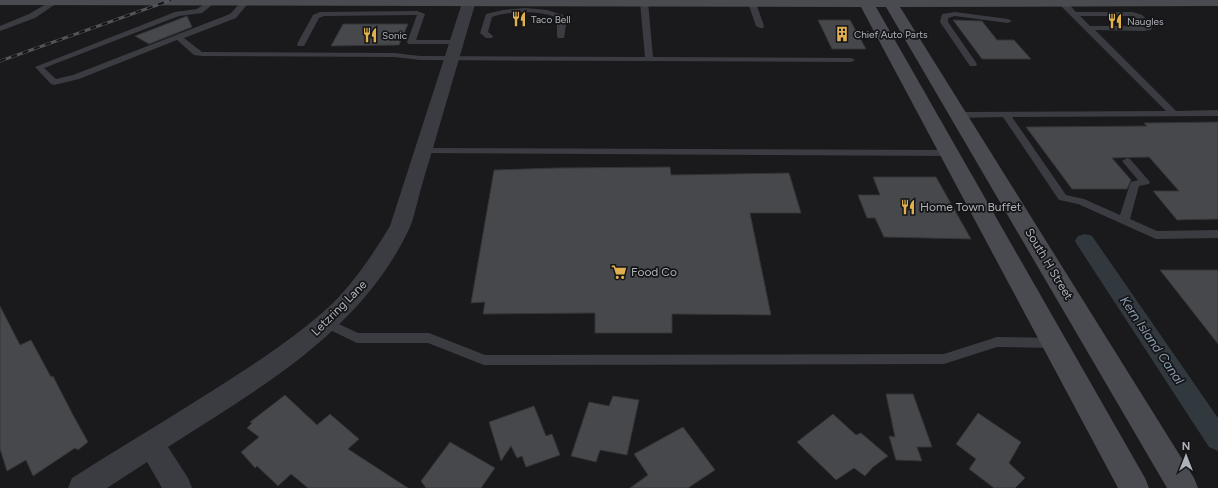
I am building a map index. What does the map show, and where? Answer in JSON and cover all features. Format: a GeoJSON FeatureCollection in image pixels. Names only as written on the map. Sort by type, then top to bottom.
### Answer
{"type":"FeatureCollection","features":[{"type":"Feature","properties":{"kind":"main road"},"geometry":{"type":"LineString","coordinates":[[345,1],[366,0]]}},
{"type":"Feature","properties":{"kind":"main road"},"geometry":{"type":"LineString","coordinates":[[0,1],[470,0],[752,3],[1218,2]]}},
{"type":"Feature","properties":{"kind":"main road"},"geometry":{"type":"LineString","coordinates":[[866,2],[1134,488]]}},
{"type":"Feature","properties":{"kind":"main road","name":"South H Street"},"geometry":{"type":"LineString","coordinates":[[890,2],[1183,488]]}},
{"type":"Feature","properties":{"kind":"main road"},"geometry":{"type":"LineString","coordinates":[[950,154],[970,166],[1040,250]]}},
{"type":"Feature","properties":{"kind":"street","name":"Letzring Lane"},"geometry":{"type":"LineString","coordinates":[[82,488],[282,359],[326,323],[348,302],[371,276],[388,250],[400,226],[470,0]]}},
{"type":"Feature","properties":{"kind":"street"},"geometry":{"type":"LineString","coordinates":[[151,444],[178,488]]}},
{"type":"Feature","properties":{"kind":"lane"},"geometry":{"type":"LineString","coordinates":[[0,29],[32,16],[57,0]]}},
{"type":"Feature","properties":{"kind":"lane"},"geometry":{"type":"LineString","coordinates":[[199,11],[215,0]]}},
{"type":"Feature","properties":{"kind":"lane"},"geometry":{"type":"LineString","coordinates":[[220,21],[212,14],[199,11],[178,14],[39,66],[54,82],[76,77],[233,16],[246,1]]}},
{"type":"Feature","properties":{"kind":"lane"},"geometry":{"type":"LineString","coordinates":[[644,2],[649,59]]}},
{"type":"Feature","properties":{"kind":"lane"},"geometry":{"type":"LineString","coordinates":[[1062,2],[1173,114]]}},
{"type":"Feature","properties":{"kind":"lane"},"geometry":{"type":"LineString","coordinates":[[752,3],[760,26]]}},
{"type":"Feature","properties":{"kind":"lane"},"geometry":{"type":"LineString","coordinates":[[489,36],[484,33],[488,16],[502,12],[528,12],[550,13],[559,16],[562,22],[561,36]]}},
{"type":"Feature","properties":{"kind":"lane"},"geometry":{"type":"LineString","coordinates":[[301,44],[316,17],[323,14],[417,13],[420,14],[411,42],[454,50],[649,59],[851,60]]}},
{"type":"Feature","properties":{"kind":"lane"},"geometry":{"type":"LineString","coordinates":[[973,64],[944,22],[945,16],[955,14],[1008,21]]}},
{"type":"Feature","properties":{"kind":"lane"},"geometry":{"type":"LineString","coordinates":[[1074,14],[1133,14],[1149,25],[1148,28],[1143,29],[1088,28]]}},
{"type":"Feature","properties":{"kind":"lane"},"geometry":{"type":"LineString","coordinates":[[178,38],[197,53],[202,54],[394,54],[420,58],[454,50]]}},
{"type":"Feature","properties":{"kind":"lane"},"geometry":{"type":"LineString","coordinates":[[959,115],[1218,113]]}},
{"type":"Feature","properties":{"kind":"lane"},"geometry":{"type":"LineString","coordinates":[[1006,115],[1063,198],[1080,201],[1156,235],[1218,234]]}},
{"type":"Feature","properties":{"kind":"lane"},"geometry":{"type":"LineString","coordinates":[[423,151],[950,154]]}},
{"type":"Feature","properties":{"kind":"lane"},"geometry":{"type":"LineString","coordinates":[[1124,220],[1135,184],[1145,182],[1127,161]]}},
{"type":"Feature","properties":{"kind":"lane"},"geometry":{"type":"LineString","coordinates":[[326,323],[357,338],[429,338],[484,360],[944,359],[997,342],[1054,343]]}},
{"type":"Feature","properties":{"kind":"building"},"geometry":{"type":"Polygon","coordinates":[[[187,16],[192,27],[149,44],[135,36],[187,16]]]}},
{"type":"Feature","properties":{"kind":"building","name":"Chief Auto Parts"},"geometry":{"type":"Polygon","coordinates":[[[818,20],[850,20],[866,49],[832,49],[818,20]]]}},
{"type":"Feature","properties":{"kind":"building"},"geometry":{"type":"Polygon","coordinates":[[[953,20],[982,21],[997,40],[1014,40],[1031,59],[982,59],[953,20]]]}},
{"type":"Feature","properties":{"kind":"building","name":"Sonic"},"geometry":{"type":"Polygon","coordinates":[[[343,24],[408,24],[399,45],[331,46],[343,24]]]}},
{"type":"Feature","properties":{"kind":"building"},"geometry":{"type":"Polygon","coordinates":[[[1218,122],[1218,219],[1177,220],[1153,191],[1179,191],[1149,157],[1112,158],[1131,180],[1127,189],[1072,189],[1026,127],[1147,126],[1144,123],[1218,122]]]}},
{"type":"Feature","properties":{"kind":"building","name":"Food Co"},"geometry":{"type":"Polygon","coordinates":[[[670,167],[671,175],[789,173],[801,213],[750,213],[771,315],[672,314],[672,333],[595,333],[595,313],[483,314],[485,302],[471,303],[494,170],[670,167]]]}},
{"type":"Feature","properties":{"kind":"building","name":"Home Town Buffet"},"geometry":{"type":"Polygon","coordinates":[[[873,177],[936,177],[971,239],[884,237],[875,218],[867,218],[858,195],[880,195],[873,177]]]}},
{"type":"Feature","properties":{"kind":"building"},"geometry":{"type":"Polygon","coordinates":[[[1160,270],[1218,270],[1218,344],[1160,270]]]}},
{"type":"Feature","properties":{"kind":"building"},"geometry":{"type":"Polygon","coordinates":[[[0,306],[20,345],[31,340],[51,377],[53,376],[88,442],[78,450],[75,448],[33,476],[26,460],[7,471],[0,449],[0,306]]]}},
{"type":"Feature","properties":{"kind":"building"},"geometry":{"type":"Polygon","coordinates":[[[886,394],[913,394],[932,447],[917,447],[922,461],[896,460],[889,436],[895,437],[886,394]]]}},
{"type":"Feature","properties":{"kind":"building"},"geometry":{"type":"Polygon","coordinates":[[[285,395],[317,425],[330,414],[359,439],[348,449],[408,488],[308,488],[291,474],[278,486],[257,466],[255,468],[241,452],[259,437],[247,428],[252,423],[250,422],[285,395]]]}},
{"type":"Feature","properties":{"kind":"building"},"geometry":{"type":"Polygon","coordinates":[[[613,396],[639,400],[627,455],[600,450],[596,462],[571,456],[589,402],[609,406],[613,396]]]}},
{"type":"Feature","properties":{"kind":"building"},"geometry":{"type":"Polygon","coordinates":[[[534,406],[546,436],[552,434],[560,455],[526,467],[522,456],[517,458],[511,446],[501,461],[489,422],[534,406]]]}},
{"type":"Feature","properties":{"kind":"building"},"geometry":{"type":"Polygon","coordinates":[[[978,413],[1021,442],[1009,463],[1025,478],[1015,488],[994,488],[969,469],[976,459],[956,444],[978,413]]]}},
{"type":"Feature","properties":{"kind":"building"},"geometry":{"type":"Polygon","coordinates":[[[833,414],[856,435],[861,433],[888,456],[873,467],[865,476],[854,468],[836,480],[797,442],[833,414]]]}},
{"type":"Feature","properties":{"kind":"building"},"geometry":{"type":"Polygon","coordinates":[[[683,427],[715,470],[688,488],[630,488],[648,475],[634,454],[683,427]]]}},
{"type":"Feature","properties":{"kind":"building"},"geometry":{"type":"Polygon","coordinates":[[[450,442],[495,468],[481,488],[426,488],[421,481],[450,442]]]}},
{"type":"Feature","properties":{"kind":"waterway","name":"Kern Island Canal"},"geometry":{"type":"LineString","coordinates":[[1085,241],[1218,439]]}},
{"type":"Feature","properties":{"kind":"railway"},"geometry":{"type":"LineString","coordinates":[[0,61],[171,0]]}},
{"type":"Feature","properties":{"kind":"place","name":"Taco Bell"},"geometry":{"type":"Point","coordinates":[519,19]}},
{"type":"Feature","properties":{"kind":"place","name":"Naugles"},"geometry":{"type":"Point","coordinates":[1115,21]}},
{"type":"Feature","properties":{"kind":"place","name":"Chief Auto Parts"},"geometry":{"type":"Point","coordinates":[842,34]}},
{"type":"Feature","properties":{"kind":"place","name":"Sonic"},"geometry":{"type":"Point","coordinates":[370,35]}},
{"type":"Feature","properties":{"kind":"place","name":"Home Town Buffet"},"geometry":{"type":"Point","coordinates":[908,207]}},
{"type":"Feature","properties":{"kind":"place","name":"Food Co"},"geometry":{"type":"Point","coordinates":[619,272]}}]}
